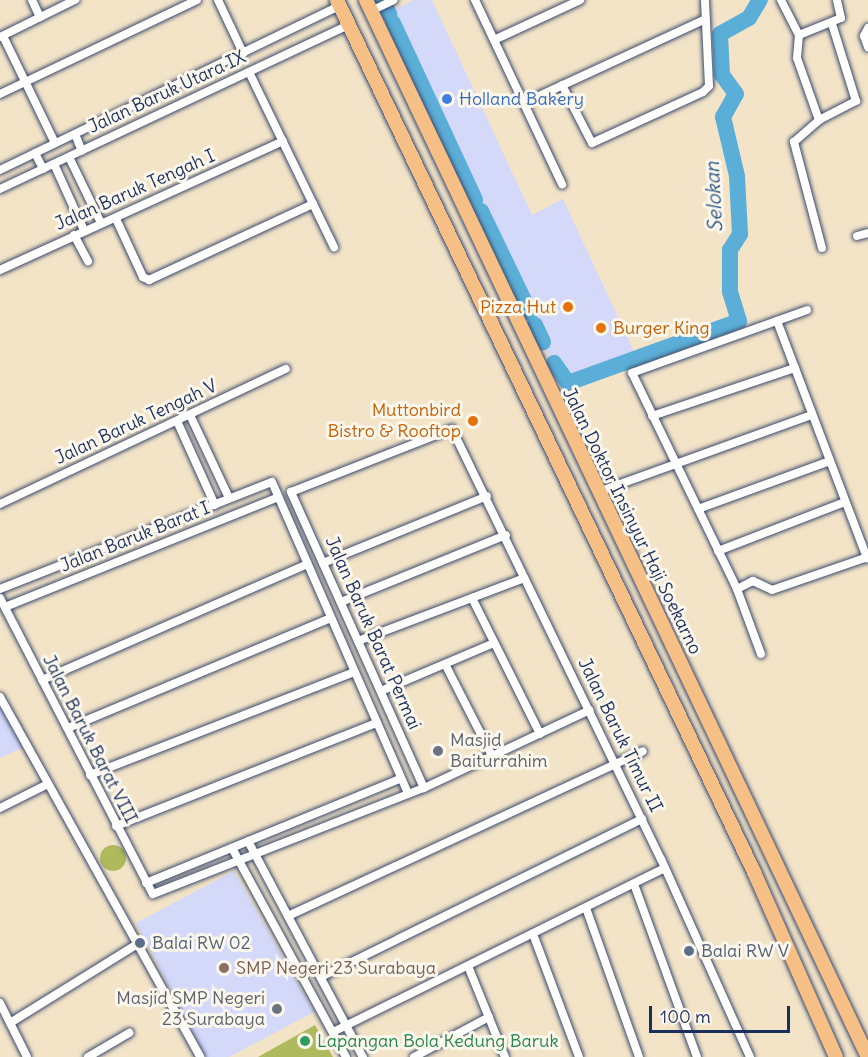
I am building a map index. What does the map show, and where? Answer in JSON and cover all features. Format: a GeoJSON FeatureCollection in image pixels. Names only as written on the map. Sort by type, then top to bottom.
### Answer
{"type":"FeatureCollection","features":[{"type":"Feature","properties":{"kind":"main road"},"geometry":{"type":"LineString","coordinates":[[339,3],[739,840],[837,1057]]}},
{"type":"Feature","properties":{"kind":"main road","name":"Jalan Doktor Insinyur Haji Soekarno"},"geometry":{"type":"LineString","coordinates":[[380,4],[554,402],[868,1057]]}},
{"type":"Feature","properties":{"kind":"main road"},"geometry":{"type":"LineString","coordinates":[[520,380],[533,384],[541,373]]}},
{"type":"Feature","properties":{"kind":"main road"},"geometry":{"type":"LineString","coordinates":[[535,411],[545,401],[554,402]]}},
{"type":"Feature","properties":{"kind":"main road"},"geometry":{"type":"LineString","coordinates":[[739,840],[752,841],[759,830]]}},
{"type":"Feature","properties":{"kind":"main road"},"geometry":{"type":"LineString","coordinates":[[754,872],[758,861],[774,862]]}},
{"type":"Feature","properties":{"kind":"street"},"geometry":{"type":"LineString","coordinates":[[32,0],[40,17]]}},
{"type":"Feature","properties":{"kind":"street"},"geometry":{"type":"LineString","coordinates":[[55,143],[2,37],[75,0]]}},
{"type":"Feature","properties":{"kind":"street"},"geometry":{"type":"LineString","coordinates":[[0,94],[197,0]]}},
{"type":"Feature","properties":{"kind":"street"},"geometry":{"type":"LineString","coordinates":[[218,0],[243,53]]}},
{"type":"Feature","properties":{"kind":"street"},"geometry":{"type":"LineString","coordinates":[[475,0],[562,184]]}},
{"type":"Feature","properties":{"kind":"street"},"geometry":{"type":"LineString","coordinates":[[494,40],[580,0]]}},
{"type":"Feature","properties":{"kind":"street"},"geometry":{"type":"LineString","coordinates":[[562,85],[588,141],[609,139],[707,89],[705,0]]}},
{"type":"Feature","properties":{"kind":"street"},"geometry":{"type":"LineString","coordinates":[[781,0],[799,35],[797,58],[819,120]]}},
{"type":"Feature","properties":{"kind":"street"},"geometry":{"type":"LineString","coordinates":[[799,35],[832,24],[841,18],[837,0]]}},
{"type":"Feature","properties":{"kind":"street","name":"Jalan Baruk Utara IX"},"geometry":{"type":"LineString","coordinates":[[0,170],[243,53],[339,3]]}},
{"type":"Feature","properties":{"kind":"street"},"geometry":{"type":"LineString","coordinates":[[524,103],[706,19]]}},
{"type":"Feature","properties":{"kind":"street"},"geometry":{"type":"LineString","coordinates":[[822,248],[794,142],[819,120],[856,101],[832,24]]}},
{"type":"Feature","properties":{"kind":"street","name":"Jalan Baruk Utara IX"},"geometry":{"type":"LineString","coordinates":[[0,189],[349,25]]}},
{"type":"Feature","properties":{"kind":"street"},"geometry":{"type":"LineString","coordinates":[[868,28],[864,36],[868,47]]}},
{"type":"Feature","properties":{"kind":"street"},"geometry":{"type":"LineString","coordinates":[[249,72],[334,247]]}},
{"type":"Feature","properties":{"kind":"street"},"geometry":{"type":"LineString","coordinates":[[75,134],[82,151]]}},
{"type":"Feature","properties":{"kind":"street","name":"Jalan Baruk Tengah I"},"geometry":{"type":"LineString","coordinates":[[0,270],[84,230],[101,223],[117,221],[283,141]]}},
{"type":"Feature","properties":{"kind":"street"},"geometry":{"type":"LineString","coordinates":[[35,153],[43,169]]}},
{"type":"Feature","properties":{"kind":"street"},"geometry":{"type":"LineString","coordinates":[[69,157],[101,223]]}},
{"type":"Feature","properties":{"kind":"street"},"geometry":{"type":"LineString","coordinates":[[54,164],[84,230]]}},
{"type":"Feature","properties":{"kind":"street"},"geometry":{"type":"LineString","coordinates":[[117,221],[142,277],[149,280],[313,204]]}},
{"type":"Feature","properties":{"kind":"street"},"geometry":{"type":"LineString","coordinates":[[857,236],[868,233]]}},
{"type":"Feature","properties":{"kind":"street"},"geometry":{"type":"LineString","coordinates":[[74,235],[88,261]]}},
{"type":"Feature","properties":{"kind":"street"},"geometry":{"type":"LineString","coordinates":[[761,654],[736,589],[652,416],[634,370],[807,310]]}},
{"type":"Feature","properties":{"kind":"street"},"geometry":{"type":"LineString","coordinates":[[736,589],[753,581],[772,590],[867,557],[777,321]]}},
{"type":"Feature","properties":{"kind":"street"},"geometry":{"type":"LineString","coordinates":[[652,416],[795,368]]}},
{"type":"Feature","properties":{"kind":"street","name":"Jalan Baruk Tengah V"},"geometry":{"type":"LineString","coordinates":[[0,504],[286,369]]}},
{"type":"Feature","properties":{"kind":"street"},"geometry":{"type":"LineString","coordinates":[[190,415],[229,498]]}},
{"type":"Feature","properties":{"kind":"street"},"geometry":{"type":"LineString","coordinates":[[598,492],[812,415]]}},
{"type":"Feature","properties":{"kind":"street"},"geometry":{"type":"LineString","coordinates":[[177,421],[215,505]]}},
{"type":"Feature","properties":{"kind":"street","name":"Jalan Baruk Timur II"},"geometry":{"type":"LineString","coordinates":[[291,492],[454,430],[642,819],[750,1057]]}},
{"type":"Feature","properties":{"kind":"street"},"geometry":{"type":"LineString","coordinates":[[698,509],[830,461]]}},
{"type":"Feature","properties":{"kind":"street","name":"Jalan Baruk Barat I"},"geometry":{"type":"LineString","coordinates":[[0,589],[272,482]]}},
{"type":"Feature","properties":{"kind":"street","name":"Jalan Baruk Barat Permai"},"geometry":{"type":"LineString","coordinates":[[272,482],[408,794]]}},
{"type":"Feature","properties":{"kind":"street","name":"Jalan Baruk Barat Permai"},"geometry":{"type":"LineString","coordinates":[[291,492],[424,788]]}},
{"type":"Feature","properties":{"kind":"street"},"geometry":{"type":"LineString","coordinates":[[323,562],[487,496]]}},
{"type":"Feature","properties":{"kind":"street","name":"Jalan Baruk Barat I"},"geometry":{"type":"LineString","coordinates":[[5,607],[278,497]]}},
{"type":"Feature","properties":{"kind":"street"},"geometry":{"type":"LineString","coordinates":[[718,551],[845,502]]}},
{"type":"Feature","properties":{"kind":"street"},"geometry":{"type":"LineString","coordinates":[[341,602],[506,535]]}},
{"type":"Feature","properties":{"kind":"street"},"geometry":{"type":"LineString","coordinates":[[42,680],[307,564]]}},
{"type":"Feature","properties":{"kind":"street"},"geometry":{"type":"LineString","coordinates":[[358,641],[525,578]]}},
{"type":"Feature","properties":{"kind":"street","name":"Jalan Baruk Barat VIII"},"geometry":{"type":"LineString","coordinates":[[0,598],[153,894],[239,860]]}},
{"type":"Feature","properties":{"kind":"street"},"geometry":{"type":"LineString","coordinates":[[472,598],[540,734]]}},
{"type":"Feature","properties":{"kind":"street"},"geometry":{"type":"LineString","coordinates":[[68,728],[331,618]]}},
{"type":"Feature","properties":{"kind":"street"},"geometry":{"type":"LineString","coordinates":[[381,691],[494,643]]}},
{"type":"Feature","properties":{"kind":"street"},"geometry":{"type":"LineString","coordinates":[[445,664],[492,756]]}},
{"type":"Feature","properties":{"kind":"street"},"geometry":{"type":"LineString","coordinates":[[90,775],[354,672]]}},
{"type":"Feature","properties":{"kind":"street"},"geometry":{"type":"LineString","coordinates":[[0,697],[46,785],[200,1057]]}},
{"type":"Feature","properties":{"kind":"street"},"geometry":{"type":"LineString","coordinates":[[239,860],[424,788],[590,710]]}},
{"type":"Feature","properties":{"kind":"street"},"geometry":{"type":"LineString","coordinates":[[116,826],[376,723]]}},
{"type":"Feature","properties":{"kind":"street"},"geometry":{"type":"LineString","coordinates":[[288,916],[643,751]]}},
{"type":"Feature","properties":{"kind":"street"},"geometry":{"type":"LineString","coordinates":[[146,883],[400,779]]}},
{"type":"Feature","properties":{"kind":"street"},"geometry":{"type":"LineString","coordinates":[[0,808],[46,785]]}},
{"type":"Feature","properties":{"kind":"street"},"geometry":{"type":"LineString","coordinates":[[321,977],[642,819]]}},
{"type":"Feature","properties":{"kind":"street"},"geometry":{"type":"LineString","coordinates":[[248,841],[363,1057]]}},
{"type":"Feature","properties":{"kind":"street"},"geometry":{"type":"LineString","coordinates":[[232,848],[346,1057]]}},
{"type":"Feature","properties":{"kind":"street"},"geometry":{"type":"LineString","coordinates":[[333,1032],[665,868]]}},
{"type":"Feature","properties":{"kind":"street"},"geometry":{"type":"LineString","coordinates":[[634,884],[697,1057]]}},
{"type":"Feature","properties":{"kind":"street"},"geometry":{"type":"LineString","coordinates":[[586,908],[639,1057]]}},
{"type":"Feature","properties":{"kind":"street"},"geometry":{"type":"LineString","coordinates":[[533,934],[579,1057]]}},
{"type":"Feature","properties":{"kind":"street"},"geometry":{"type":"LineString","coordinates":[[10,1023],[136,945]]}},
{"type":"Feature","properties":{"kind":"street"},"geometry":{"type":"LineString","coordinates":[[468,966],[506,1057]]}},
{"type":"Feature","properties":{"kind":"street"},"geometry":{"type":"LineString","coordinates":[[0,1003],[27,1057]]}},
{"type":"Feature","properties":{"kind":"street"},"geometry":{"type":"LineString","coordinates":[[414,1057],[489,1017]]}},
{"type":"Feature","properties":{"kind":"street"},"geometry":{"type":"LineString","coordinates":[[88,1057],[129,1033]]}},
{"type":"Feature","properties":{"kind":"shaded area"},"geometry":{"type":"Polygon","coordinates":[[[414,0],[432,0],[532,215],[563,199],[638,360],[563,387],[385,14],[414,0]]]}},
{"type":"Feature","properties":{"kind":"shaded area"},"geometry":{"type":"Polygon","coordinates":[[[0,703],[24,747],[0,758],[0,703]]]}},
{"type":"Feature","properties":{"kind":"shaded area","name":"SMP Negeri 23 Surabaya"},"geometry":{"type":"Polygon","coordinates":[[[234,871],[314,1012],[229,1057],[206,1057],[136,923],[234,871]]]}},
{"type":"Feature","properties":{"kind":"green space"},"geometry":{"type":"Polygon","coordinates":[[[113,845],[122,849],[126,858],[122,867],[113,871],[104,867],[100,858],[104,849],[113,845]]]}},
{"type":"Feature","properties":{"kind":"green space","name":"Lapangan Bola Kedung Baruk"},"geometry":{"type":"Polygon","coordinates":[[[315,1025],[333,1057],[258,1057],[315,1025]]]}},
{"type":"Feature","properties":{"kind":"waterway","name":"Selokan"},"geometry":{"type":"LineString","coordinates":[[382,0],[389,14]]}},
{"type":"Feature","properties":{"kind":"waterway","name":"Selokan"},"geometry":{"type":"LineString","coordinates":[[554,363],[568,383],[739,321],[730,292],[730,250],[740,234],[737,176],[723,117],[736,94],[722,75],[720,34],[749,18],[760,0]]}},
{"type":"Feature","properties":{"kind":"waterway","name":"Selokan"},"geometry":{"type":"LineString","coordinates":[[393,23],[475,200]]}},
{"type":"Feature","properties":{"kind":"waterway","name":"Selokan"},"geometry":{"type":"LineString","coordinates":[[481,211],[530,313]]}},
{"type":"Feature","properties":{"kind":"waterway","name":"Selokan"},"geometry":{"type":"LineString","coordinates":[[535,325],[543,342]]}},
{"type":"Feature","properties":{"kind":"place","name":"Holland Bakery"},"geometry":{"type":"Point","coordinates":[447,99]}},
{"type":"Feature","properties":{"kind":"place","name":"Pizza Hut"},"geometry":{"type":"Point","coordinates":[568,307]}},
{"type":"Feature","properties":{"kind":"place","name":"Burger King"},"geometry":{"type":"Point","coordinates":[601,328]}},
{"type":"Feature","properties":{"kind":"place","name":"Muttonbird Bistro & Rooftop"},"geometry":{"type":"Point","coordinates":[473,421]}},
{"type":"Feature","properties":{"kind":"place","name":"Masjid Baiturrahim"},"geometry":{"type":"Point","coordinates":[438,751]}},
{"type":"Feature","properties":{"kind":"place","name":"Balai RW 02"},"geometry":{"type":"Point","coordinates":[140,943]}},
{"type":"Feature","properties":{"kind":"place","name":"Balai RW V"},"geometry":{"type":"Point","coordinates":[689,951]}},
{"type":"Feature","properties":{"kind":"place","name":"SMP Negeri 23 Surabaya"},"geometry":{"type":"Point","coordinates":[224,968]}},
{"type":"Feature","properties":{"kind":"place","name":"Masjid SMP Negeri 23 Surabaya"},"geometry":{"type":"Point","coordinates":[277,1009]}},
{"type":"Feature","properties":{"kind":"place","name":"Lapangan Bola Kedung Baruk"},"geometry":{"type":"Point","coordinates":[305,1041]}}]}
